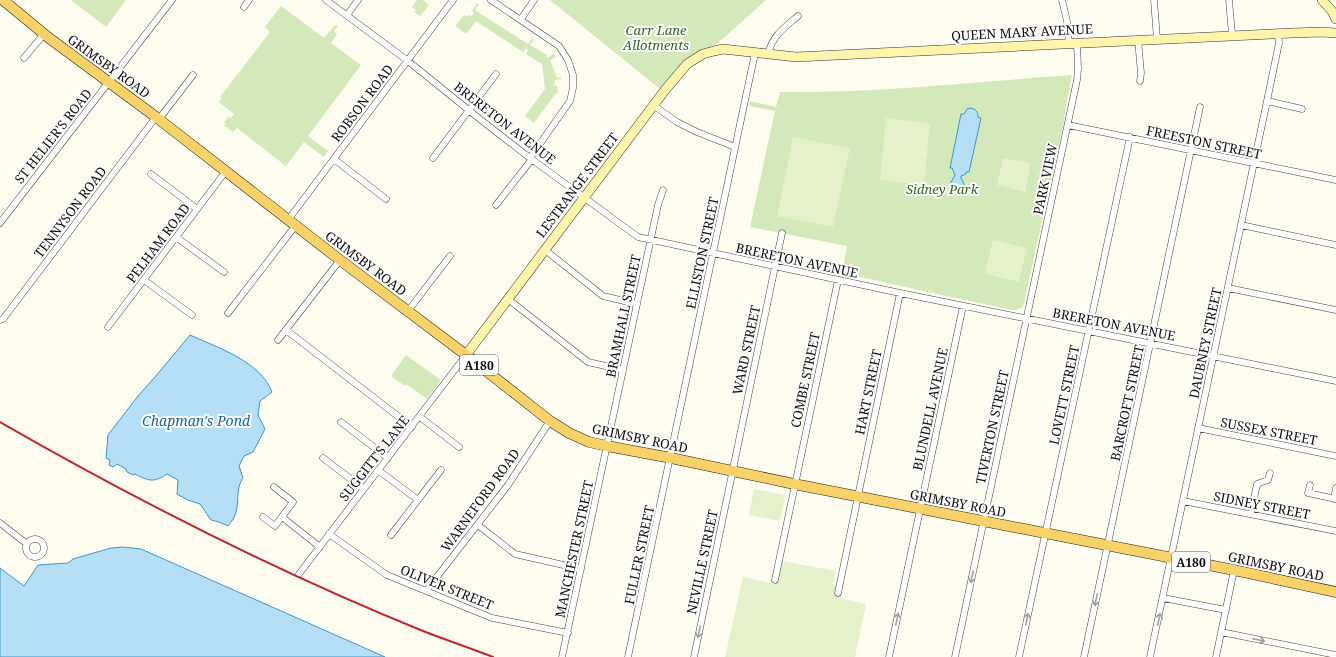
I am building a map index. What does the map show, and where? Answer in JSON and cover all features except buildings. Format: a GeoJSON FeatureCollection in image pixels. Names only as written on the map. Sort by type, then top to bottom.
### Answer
{"type":"FeatureCollection","features":[{"type":"Feature","properties":{"kind":"main road","name":"GRIMSBY ROAD"},"geometry":{"type":"LineString","coordinates":[[3,0],[44,34],[158,118],[550,421],[569,433],[589,442],[794,484],[1234,570],[1336,592]]}},
{"type":"Feature","properties":{"kind":"street","name":"ST HELIER'S ROAD"},"geometry":{"type":"LineString","coordinates":[[0,223],[172,0]]}},
{"type":"Feature","properties":{"kind":"street"},"geometry":{"type":"LineString","coordinates":[[244,7],[249,0]]}},
{"type":"Feature","properties":{"kind":"street","name":"BRERETON AVENUE"},"geometry":{"type":"LineString","coordinates":[[326,0],[408,61],[531,158],[638,237],[651,241],[963,306],[1089,330],[1336,381]]}},
{"type":"Feature","properties":{"kind":"street"},"geometry":{"type":"LineString","coordinates":[[347,15],[358,0]]}},
{"type":"Feature","properties":{"kind":"street","name":"ROBSON ROAD"},"geometry":{"type":"LineString","coordinates":[[228,313],[292,223],[334,159],[453,0]]}},
{"type":"Feature","properties":{"kind":"street"},"geometry":{"type":"LineString","coordinates":[[491,0],[559,46],[568,60],[573,75],[573,88],[570,101],[531,158],[496,205]]}},
{"type":"Feature","properties":{"kind":"street"},"geometry":{"type":"LineString","coordinates":[[521,19],[534,0]]}},
{"type":"Feature","properties":{"kind":"street","name":"PARK VIEW"},"geometry":{"type":"LineString","coordinates":[[1026,318],[1078,75],[1073,43],[1062,0]]}},
{"type":"Feature","properties":{"kind":"street"},"geometry":{"type":"LineString","coordinates":[[1154,0],[1157,39]]}},
{"type":"Feature","properties":{"kind":"street"},"geometry":{"type":"LineString","coordinates":[[1229,0],[1232,35]]}},
{"type":"Feature","properties":{"kind":"street"},"geometry":{"type":"LineString","coordinates":[[1322,0],[1335,16]]}},
{"type":"Feature","properties":{"kind":"street"},"geometry":{"type":"LineString","coordinates":[[768,54],[771,44],[778,34],[798,16]]}},
{"type":"Feature","properties":{"kind":"street","name":"QUEEN MARY AVENUE"},"geometry":{"type":"LineString","coordinates":[[1322,32],[1336,26]]}},
{"type":"Feature","properties":{"kind":"street","name":"QUEEN MARY AVENUE"},"geometry":{"type":"LineString","coordinates":[[723,49],[796,57],[843,53],[1232,35],[1322,32],[1336,33]]}},
{"type":"Feature","properties":{"kind":"street","name":"DAUBNEY STREET"},"geometry":{"type":"LineString","coordinates":[[1150,657],[1279,43],[1278,33]]}},
{"type":"Feature","properties":{"kind":"street"},"geometry":{"type":"LineString","coordinates":[[24,58],[44,34]]}},
{"type":"Feature","properties":{"kind":"street"},"geometry":{"type":"LineString","coordinates":[[1138,40],[1141,73],[1140,81]]}},
{"type":"Feature","properties":{"kind":"street","name":"LESTRANGE STREET"},"geometry":{"type":"LineString","coordinates":[[466,355],[585,198],[653,105],[687,64],[703,54],[723,49]]}},
{"type":"Feature","properties":{"kind":"street","name":"ELLISTON STREET"},"geometry":{"type":"LineString","coordinates":[[671,458],[755,53]]}},
{"type":"Feature","properties":{"kind":"street"},"geometry":{"type":"LineString","coordinates":[[433,158],[496,74]]}},
{"type":"Feature","properties":{"kind":"street","name":"TENNYSON ROAD"},"geometry":{"type":"LineString","coordinates":[[0,320],[193,75]]}},
{"type":"Feature","properties":{"kind":"street"},"geometry":{"type":"LineString","coordinates":[[1267,101],[1302,109]]}},
{"type":"Feature","properties":{"kind":"street"},"geometry":{"type":"LineString","coordinates":[[653,105],[677,122],[704,135],[735,147]]}},
{"type":"Feature","properties":{"kind":"street","name":"BARCROFT STREET"},"geometry":{"type":"LineString","coordinates":[[1084,657],[1200,107]]}},
{"type":"Feature","properties":{"kind":"street","name":"FREESTON STREET"},"geometry":{"type":"LineString","coordinates":[[1068,125],[1336,180]]}},
{"type":"Feature","properties":{"kind":"street","name":"LOVETT STREET"},"geometry":{"type":"LineString","coordinates":[[1019,657],[1130,137]]}},
{"type":"Feature","properties":{"kind":"street"},"geometry":{"type":"LineString","coordinates":[[334,159],[386,199]]}},
{"type":"Feature","properties":{"kind":"street","name":"PELHAM ROAD"},"geometry":{"type":"LineString","coordinates":[[108,327],[226,171]]}},
{"type":"Feature","properties":{"kind":"street"},"geometry":{"type":"LineString","coordinates":[[151,174],[197,209]]}},
{"type":"Feature","properties":{"kind":"street","name":"BRAMHALL STREET"},"geometry":{"type":"LineString","coordinates":[[607,446],[658,205],[663,190]]}},
{"type":"Feature","properties":{"kind":"street"},"geometry":{"type":"LineString","coordinates":[[1241,225],[1336,245]]}},
{"type":"Feature","properties":{"kind":"street","name":"WARD STREET"},"geometry":{"type":"LineString","coordinates":[[732,471],[782,233]]}},
{"type":"Feature","properties":{"kind":"street"},"geometry":{"type":"LineString","coordinates":[[176,237],[224,272]]}},
{"type":"Feature","properties":{"kind":"street"},"geometry":{"type":"LineString","coordinates":[[545,250],[603,296],[637,304]]}},
{"type":"Feature","properties":{"kind":"street"},"geometry":{"type":"LineString","coordinates":[[408,311],[450,256]]}},
{"type":"Feature","properties":{"kind":"street"},"geometry":{"type":"LineString","coordinates":[[278,340],[340,260]]}},
{"type":"Feature","properties":{"kind":"street"},"geometry":{"type":"LineString","coordinates":[[144,280],[192,315]]}},
{"type":"Feature","properties":{"kind":"street","name":"COMBE STREET"},"geometry":{"type":"LineString","coordinates":[[775,580],[838,280]]}},
{"type":"Feature","properties":{"kind":"street"},"geometry":{"type":"LineString","coordinates":[[1228,288],[1336,310]]}},
{"type":"Feature","properties":{"kind":"street","name":"HART STREET"},"geometry":{"type":"LineString","coordinates":[[838,593],[900,293]]}},
{"type":"Feature","properties":{"kind":"street"},"geometry":{"type":"LineString","coordinates":[[508,299],[588,362],[623,370]]}},
{"type":"Feature","properties":{"kind":"street","name":"BLUNDELL AVENUE"},"geometry":{"type":"LineString","coordinates":[[889,657],[963,306]]}},
{"type":"Feature","properties":{"kind":"street","name":"TIVERTON STREET"},"geometry":{"type":"LineString","coordinates":[[955,657],[1026,318]]}},
{"type":"Feature","properties":{"kind":"street"},"geometry":{"type":"LineString","coordinates":[[286,330],[412,426]]}},
{"type":"Feature","properties":{"kind":"street","name":"SUGGITT'S LANE"},"geometry":{"type":"LineString","coordinates":[[299,574],[466,355]]}},
{"type":"Feature","properties":{"kind":"street"},"geometry":{"type":"LineString","coordinates":[[420,417],[459,447]]}},
{"type":"Feature","properties":{"kind":"street","name":"WARNEFORD ROAD"},"geometry":{"type":"LineString","coordinates":[[426,591],[508,485],[550,421]]}},
{"type":"Feature","properties":{"kind":"street"},"geometry":{"type":"LineString","coordinates":[[341,422],[388,458]]}},
{"type":"Feature","properties":{"kind":"street","name":"SUSSEX STREET"},"geometry":{"type":"LineString","coordinates":[[1198,428],[1336,456]]}},
{"type":"Feature","properties":{"kind":"street","name":"MANCHESTER STREET"},"geometry":{"type":"LineString","coordinates":[[562,657],[582,569],[607,446]]}},
{"type":"Feature","properties":{"kind":"street"},"geometry":{"type":"LineString","coordinates":[[323,458],[364,489]]}},
{"type":"Feature","properties":{"kind":"street","name":"FULLER STREET"},"geometry":{"type":"LineString","coordinates":[[628,657],[671,458]]}},
{"type":"Feature","properties":{"kind":"street"},"geometry":{"type":"LineString","coordinates":[[378,470],[418,500]]}},
{"type":"Feature","properties":{"kind":"street"},"geometry":{"type":"LineString","coordinates":[[391,535],[441,470]]}},
{"type":"Feature","properties":{"kind":"street","name":"NEVILLE STREET"},"geometry":{"type":"LineString","coordinates":[[694,657],[732,471]]}},
{"type":"Feature","properties":{"kind":"street"},"geometry":{"type":"LineString","coordinates":[[1251,514],[1257,484],[1268,480],[1270,473]]}},
{"type":"Feature","properties":{"kind":"street"},"geometry":{"type":"LineString","coordinates":[[1310,485],[1308,493],[1335,499],[1336,488]]}},
{"type":"Feature","properties":{"kind":"street"},"geometry":{"type":"LineString","coordinates":[[263,517],[275,526],[294,502],[274,487]]}},
{"type":"Feature","properties":{"kind":"street","name":"SIDNEY STREET"},"geometry":{"type":"LineString","coordinates":[[1183,501],[1336,531]]}},
{"type":"Feature","properties":{"kind":"street"},"geometry":{"type":"LineString","coordinates":[[282,517],[320,547]]}},
{"type":"Feature","properties":{"kind":"street"},"geometry":{"type":"LineString","coordinates":[[0,523],[27,544]]}},
{"type":"Feature","properties":{"kind":"street"},"geometry":{"type":"LineString","coordinates":[[478,525],[515,554],[582,569]]}},
{"type":"Feature","properties":{"kind":"street","name":"OLIVER STREET"},"geometry":{"type":"LineString","coordinates":[[329,534],[387,575],[492,618],[568,633]]}},
{"type":"Feature","properties":{"kind":"street"},"geometry":{"type":"LineString","coordinates":[[1216,657],[1234,570]]}},
{"type":"Feature","properties":{"kind":"street"},"geometry":{"type":"LineString","coordinates":[[1163,598],[1226,610]]}},
{"type":"Feature","properties":{"kind":"street"},"geometry":{"type":"LineString","coordinates":[[1221,632],[1336,655]]}},
{"type":"Feature","properties":{"kind":"green space"},"geometry":{"type":"Polygon","coordinates":[[[71,0],[126,0],[106,27],[71,0]]]}},
{"type":"Feature","properties":{"kind":"green space"},"geometry":{"type":"Polygon","coordinates":[[[417,0],[423,0],[429,5],[420,16],[414,12],[416,10],[412,7],[417,0]]]}},
{"type":"Feature","properties":{"kind":"green space","name":"Carr Lane Allotments"},"geometry":{"type":"Polygon","coordinates":[[[550,0],[766,0],[717,44],[704,50],[660,89],[550,0]]]}},
{"type":"Feature","properties":{"kind":"green space"},"geometry":{"type":"Polygon","coordinates":[[[477,3],[479,4],[475,10],[528,44],[532,39],[534,40],[530,45],[547,55],[546,57],[548,58],[554,53],[556,57],[550,60],[557,78],[561,77],[561,79],[555,80],[554,86],[557,86],[558,93],[556,93],[534,123],[525,116],[545,89],[542,64],[526,54],[528,50],[526,48],[523,52],[476,21],[466,34],[455,26],[464,15],[467,17],[469,15],[472,16],[474,13],[472,11],[477,3]]]}},
{"type":"Feature","properties":{"kind":"green space"},"geometry":{"type":"Polygon","coordinates":[[[281,6],[324,38],[335,25],[338,26],[334,31],[337,34],[331,43],[361,65],[308,136],[328,151],[324,157],[304,142],[286,166],[237,128],[233,132],[224,125],[226,124],[224,122],[229,116],[231,118],[234,114],[219,102],[222,98],[220,97],[270,32],[265,27],[281,6]]]}},
{"type":"Feature","properties":{"kind":"green space","name":"Sidney Park"},"geometry":{"type":"Polygon","coordinates":[[[1072,75],[1064,122],[1023,307],[1016,310],[1011,310],[842,273],[847,246],[750,227],[775,111],[749,106],[750,101],[776,107],[780,92],[890,89],[1072,75]]]}},
{"type":"Feature","properties":{"kind":"green space"},"geometry":{"type":"Polygon","coordinates":[[[886,118],[930,123],[924,185],[880,180],[886,118]]]}},
{"type":"Feature","properties":{"kind":"green space"},"geometry":{"type":"Polygon","coordinates":[[[793,137],[850,148],[833,227],[777,216],[793,137]]]}},
{"type":"Feature","properties":{"kind":"green space"},"geometry":{"type":"Polygon","coordinates":[[[1003,158],[1031,163],[1025,192],[997,185],[1003,158]]]}},
{"type":"Feature","properties":{"kind":"green space"},"geometry":{"type":"Polygon","coordinates":[[[993,240],[1027,248],[1019,282],[985,274],[993,240]]]}},
{"type":"Feature","properties":{"kind":"green space"},"geometry":{"type":"Polygon","coordinates":[[[406,355],[441,380],[427,399],[406,384],[405,386],[391,376],[406,355]]]}},
{"type":"Feature","properties":{"kind":"green space"},"geometry":{"type":"Polygon","coordinates":[[[754,489],[785,495],[780,521],[749,515],[754,489]]]}},
{"type":"Feature","properties":{"kind":"green space"},"geometry":{"type":"Polygon","coordinates":[[[782,561],[836,571],[833,584],[842,587],[839,598],[866,604],[855,657],[725,657],[743,577],[775,584],[782,561]]]}},
{"type":"Feature","properties":{"kind":"water"},"geometry":{"type":"Polygon","coordinates":[[[970,108],[975,110],[978,117],[981,118],[969,172],[966,172],[966,174],[961,176],[964,184],[961,189],[957,191],[951,187],[950,184],[955,175],[952,168],[950,168],[961,114],[964,114],[967,109],[970,108]]]}},
{"type":"Feature","properties":{"kind":"water","name":"Chapman's Pond"},"geometry":{"type":"Polygon","coordinates":[[[190,335],[237,357],[248,364],[266,381],[272,392],[260,401],[258,415],[265,429],[253,452],[244,456],[239,466],[243,478],[239,487],[234,518],[228,526],[211,520],[200,504],[177,494],[178,480],[167,474],[155,480],[147,479],[135,474],[133,475],[117,464],[113,467],[109,465],[110,460],[106,458],[108,435],[138,396],[190,335]]]}},
{"type":"Feature","properties":{"kind":"water"},"geometry":{"type":"Polygon","coordinates":[[[123,547],[141,549],[385,657],[0,657],[0,568],[24,586],[38,565],[68,563],[73,559],[111,548],[123,547]]]}},
{"type":"Feature","properties":{"kind":"railway"},"geometry":{"type":"LineString","coordinates":[[0,422],[155,507],[261,560],[423,631],[493,657]]}}]}
